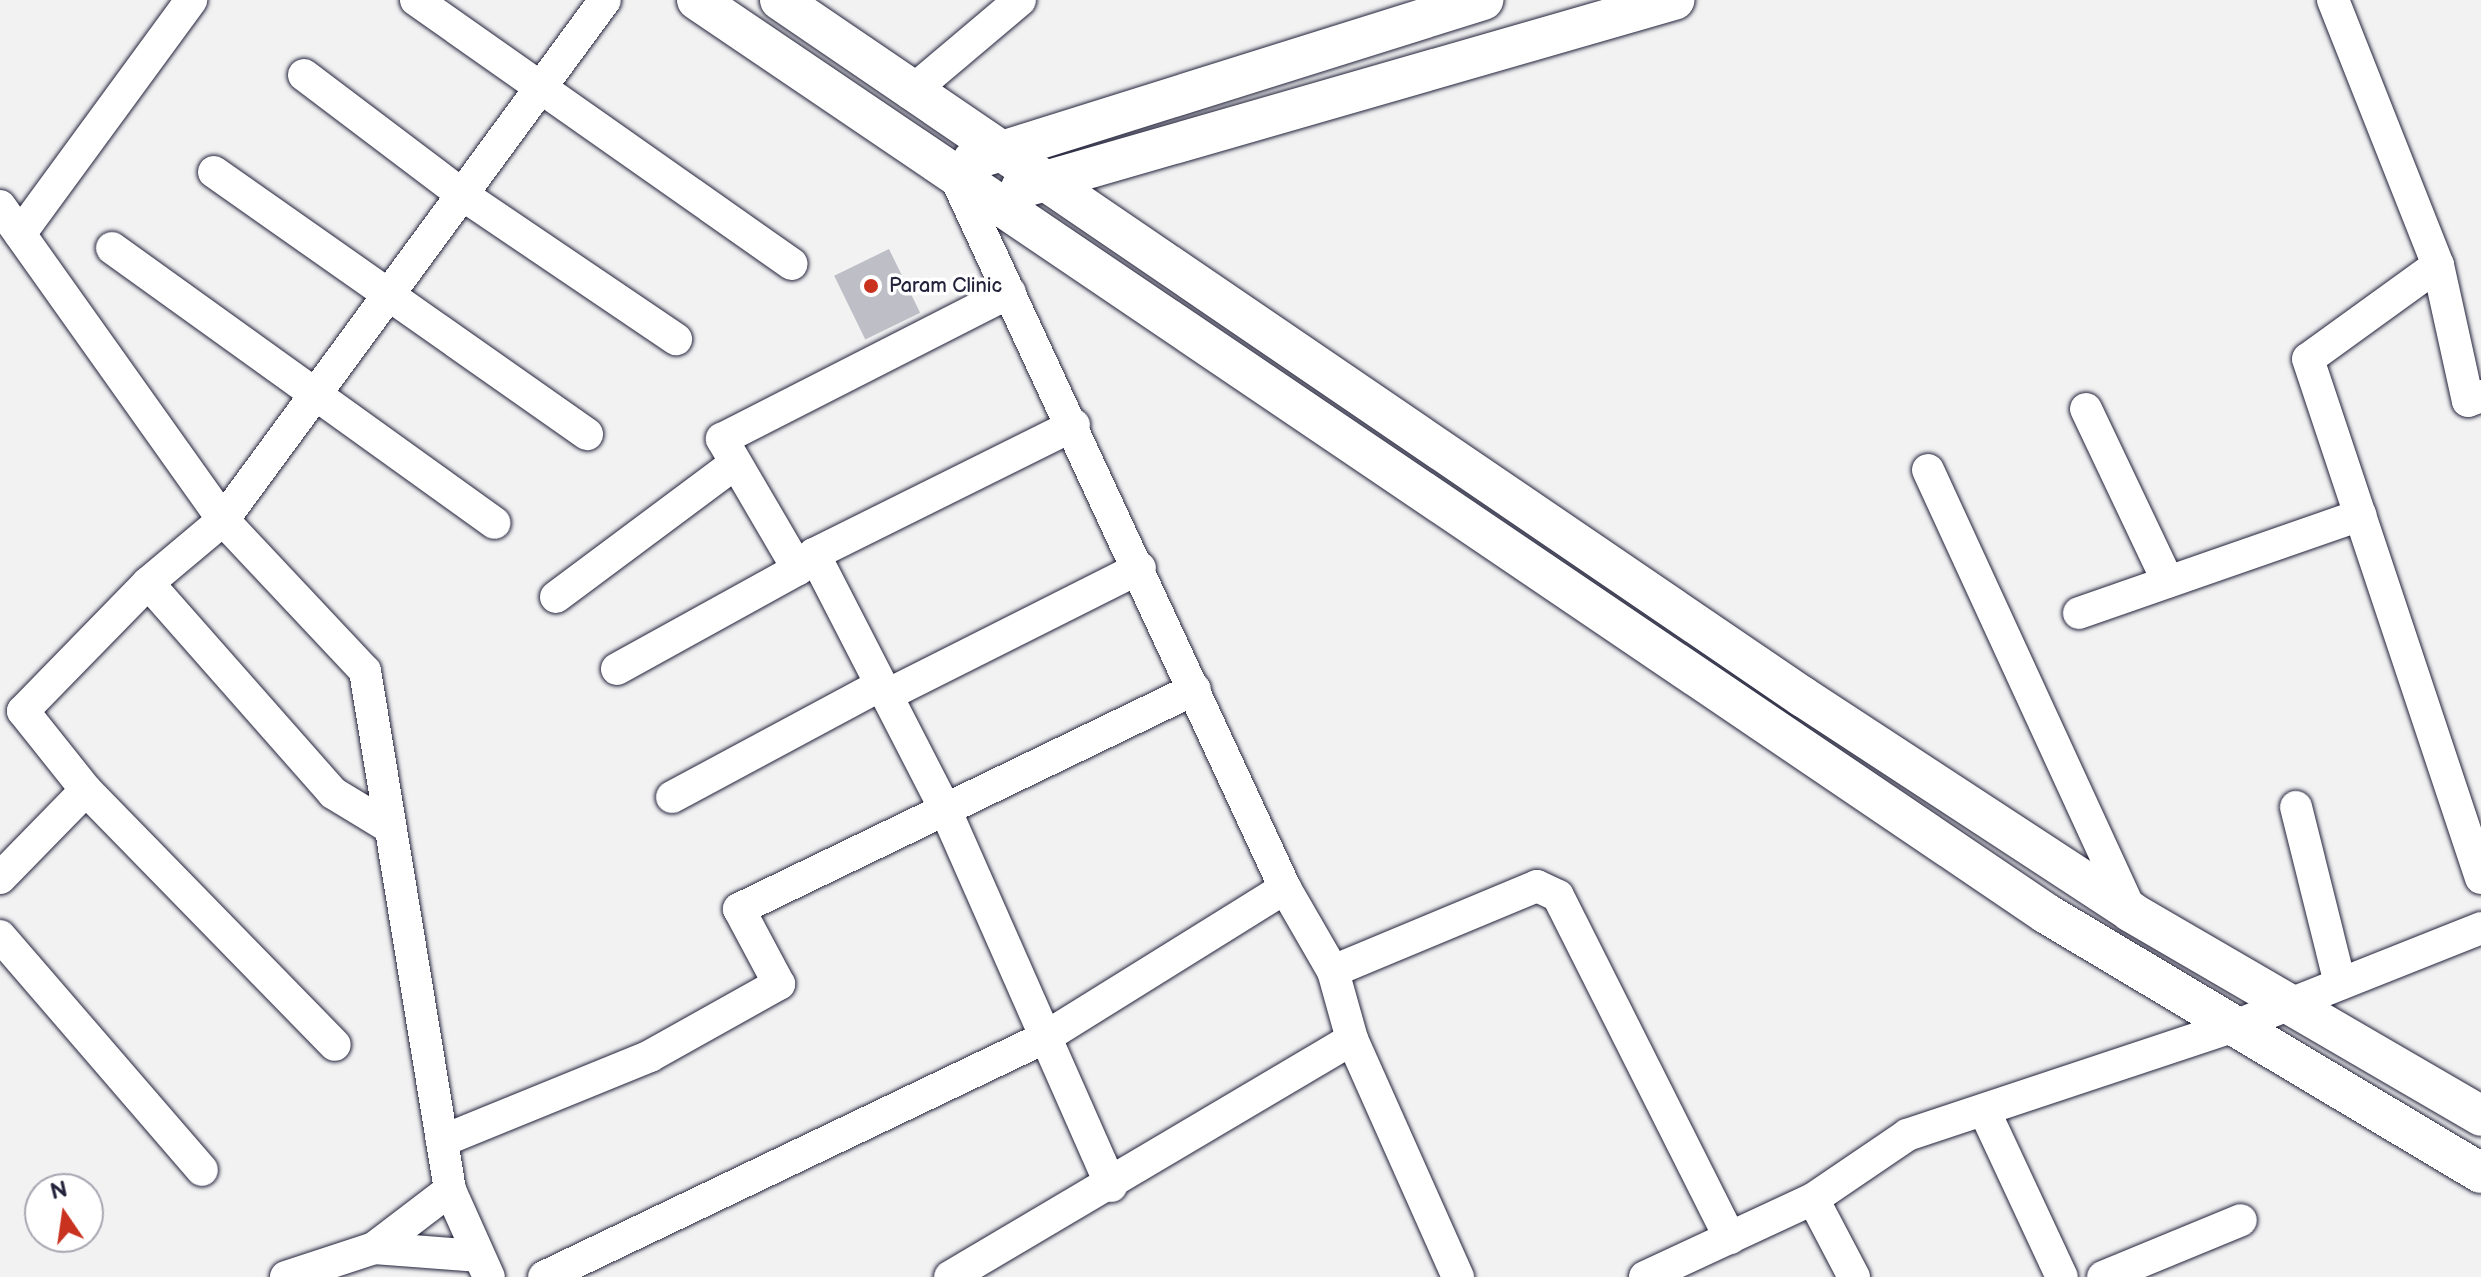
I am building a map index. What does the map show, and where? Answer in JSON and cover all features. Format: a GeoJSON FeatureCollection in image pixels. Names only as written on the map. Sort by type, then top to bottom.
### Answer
{"type":"FeatureCollection","features":[{"type":"Feature","properties":{"kind":"street"},"geometry":{"type":"LineString","coordinates":[[20,234],[191,0]]}},
{"type":"Feature","properties":{"kind":"street"},"geometry":{"type":"LineString","coordinates":[[416,0],[792,264]]}},
{"type":"Feature","properties":{"kind":"street"},"geometry":{"type":"LineString","coordinates":[[335,1045],[86,790],[23,711],[148,583],[223,520],[387,292],[605,0]]}},
{"type":"Feature","properties":{"kind":"street"},"geometry":{"type":"LineString","coordinates":[[697,0],[2047,914],[2481,1173]]}},
{"type":"Feature","properties":{"kind":"street"},"geometry":{"type":"LineString","coordinates":[[780,0],[1036,181],[2131,912],[2481,1116]]}},
{"type":"Feature","properties":{"kind":"street"},"geometry":{"type":"LineString","coordinates":[[910,93],[1020,0]]}},
{"type":"Feature","properties":{"kind":"street"},"geometry":{"type":"LineString","coordinates":[[953,172],[991,150],[1483,0]]}},
{"type":"Feature","properties":{"kind":"street"},"geometry":{"type":"LineString","coordinates":[[994,199],[1036,181],[1674,0]]}},
{"type":"Feature","properties":{"kind":"street"},"geometry":{"type":"LineString","coordinates":[[2333,0],[2438,265],[2468,401],[2481,396]]}},
{"type":"Feature","properties":{"kind":"street"},"geometry":{"type":"LineString","coordinates":[[304,75],[460,193],[676,339]]}},
{"type":"Feature","properties":{"kind":"street"},"geometry":{"type":"LineString","coordinates":[[214,172],[587,434]]}},
{"type":"Feature","properties":{"kind":"street"},"geometry":{"type":"LineString","coordinates":[[953,172],[1074,425],[1285,888],[1333,971],[1352,1039],[1458,1277]]}},
{"type":"Feature","properties":{"kind":"street"},"geometry":{"type":"LineString","coordinates":[[0,206],[223,520],[365,671],[450,1190],[483,1266]]}},
{"type":"Feature","properties":{"kind":"street"},"geometry":{"type":"LineString","coordinates":[[112,248],[311,397],[494,523]]}},
{"type":"Feature","properties":{"kind":"street"},"geometry":{"type":"LineString","coordinates":[[2438,265],[2308,359],[2481,878]]}},
{"type":"Feature","properties":{"kind":"street"},"geometry":{"type":"LineString","coordinates":[[1010,292],[722,439],[806,561],[884,690],[945,809],[1111,1186]]}},
{"type":"Feature","properties":{"kind":"street"},"geometry":{"type":"LineString","coordinates":[[2086,409],[2168,582]]}},
{"type":"Feature","properties":{"kind":"street"},"geometry":{"type":"LineString","coordinates":[[617,669],[806,561],[1074,425]]}},
{"type":"Feature","properties":{"kind":"street"},"geometry":{"type":"LineString","coordinates":[[556,597],[736,463]]}},
{"type":"Feature","properties":{"kind":"street"},"geometry":{"type":"LineString","coordinates":[[1928,470],[2131,912]]}},
{"type":"Feature","properties":{"kind":"street"},"geometry":{"type":"LineString","coordinates":[[2079,613],[2360,515]]}},
{"type":"Feature","properties":{"kind":"street"},"geometry":{"type":"LineString","coordinates":[[672,797],[884,690],[1140,568]]}},
{"type":"Feature","properties":{"kind":"street"},"geometry":{"type":"LineString","coordinates":[[148,583],[333,793],[389,827]]}},
{"type":"Feature","properties":{"kind":"street"},"geometry":{"type":"LineString","coordinates":[[442,1141],[650,1056],[779,984],[739,909],[1195,689]]}},
{"type":"Feature","properties":{"kind":"street"},"geometry":{"type":"LineString","coordinates":[[0,878],[86,790]]}},
{"type":"Feature","properties":{"kind":"street"},"geometry":{"type":"LineString","coordinates":[[2296,807],[2340,984]]}},
{"type":"Feature","properties":{"kind":"street"},"geometry":{"type":"LineString","coordinates":[[1333,971],[1537,886],[1558,896],[1730,1238]]}},
{"type":"Feature","properties":{"kind":"street"},"geometry":{"type":"LineString","coordinates":[[544,1277],[1044,1038],[1285,888]]}},
{"type":"Feature","properties":{"kind":"street"},"geometry":{"type":"LineString","coordinates":[[1645,1277],[1813,1199],[1907,1135],[2235,1026],[2481,928]]}},
{"type":"Feature","properties":{"kind":"street"},"geometry":{"type":"LineString","coordinates":[[0,936],[202,1170]]}},
{"type":"Feature","properties":{"kind":"street"},"geometry":{"type":"LineString","coordinates":[[950,1277],[1111,1186],[1352,1039]]}},
{"type":"Feature","properties":{"kind":"street"},"geometry":{"type":"LineString","coordinates":[[1984,1110],[2062,1277]]}},
{"type":"Feature","properties":{"kind":"street"},"geometry":{"type":"LineString","coordinates":[[286,1277],[374,1248],[450,1190]]}},
{"type":"Feature","properties":{"kind":"street"},"geometry":{"type":"LineString","coordinates":[[1813,1199],[1854,1277]]}},
{"type":"Feature","properties":{"kind":"street"},"geometry":{"type":"LineString","coordinates":[[2103,1277],[2241,1220]]}},
{"type":"Feature","properties":{"kind":"street"},"geometry":{"type":"LineString","coordinates":[[374,1248],[483,1266]]}},
{"type":"Feature","properties":{"kind":"building"},"geometry":{"type":"Polygon","coordinates":[[[889,249],[920,313],[865,340],[834,276],[889,249]]]}},
{"type":"Feature","properties":{"kind":"place","name":"Param Clinic"},"geometry":{"type":"Point","coordinates":[871,286]}}]}
